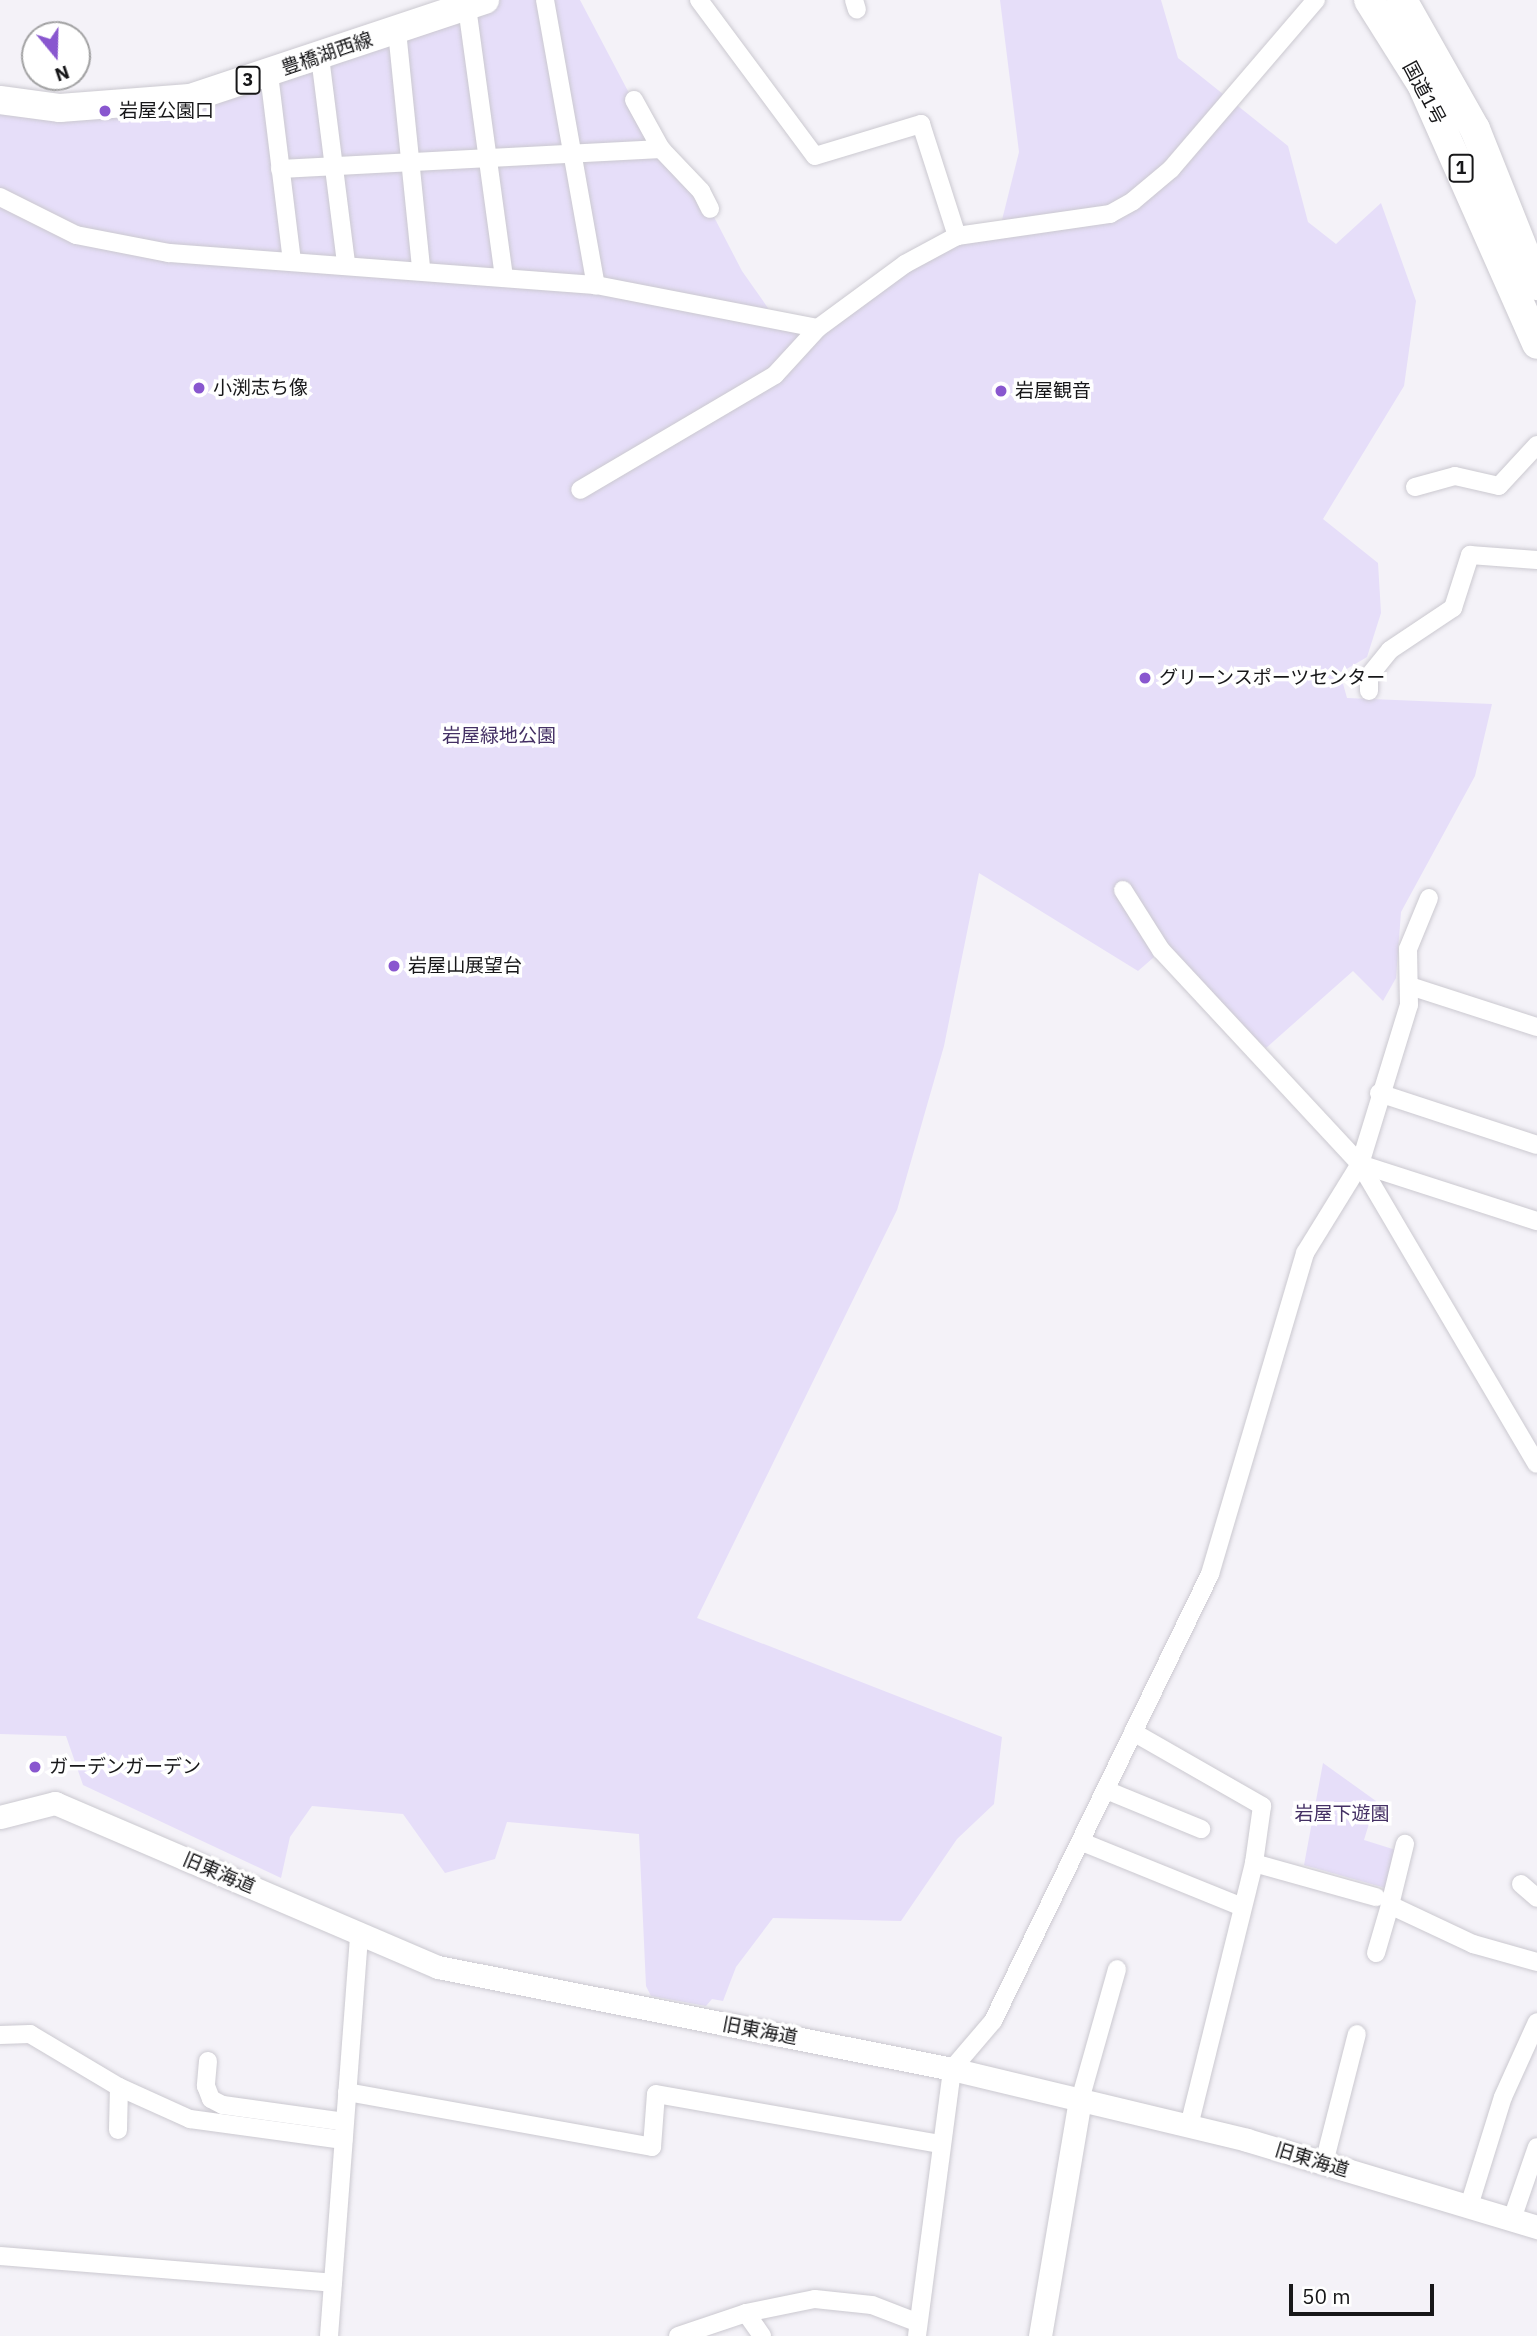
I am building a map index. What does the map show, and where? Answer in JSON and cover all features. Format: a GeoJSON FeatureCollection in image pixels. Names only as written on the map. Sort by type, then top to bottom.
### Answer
{"type":"FeatureCollection","features":[{"type":"Feature","properties":{"kind":"highway","name":"国道1号"},"geometry":{"type":"LineString","coordinates":[[1369,0],[1422,85],[1537,344]]}},
{"type":"Feature","properties":{"kind":"highway","name":"国道1号"},"geometry":{"type":"LineString","coordinates":[[1402,0],[1475,129],[1537,285]]}},
{"type":"Feature","properties":{"kind":"main road","name":"豊橋湖西線"},"geometry":{"type":"LineString","coordinates":[[0,100],[60,108],[190,98],[269,74],[476,3]]}},
{"type":"Feature","properties":{"kind":"street"},"geometry":{"type":"LineString","coordinates":[[545,0],[596,285]]}},
{"type":"Feature","properties":{"kind":"street"},"geometry":{"type":"LineString","coordinates":[[699,0],[815,156],[920,124],[957,236]]}},
{"type":"Feature","properties":{"kind":"street"},"geometry":{"type":"LineString","coordinates":[[580,490],[775,375],[818,328],[905,264],[957,236],[1110,214],[1133,201],[1180,159],[1316,0]]}},
{"type":"Feature","properties":{"kind":"street"},"geometry":{"type":"LineString","coordinates":[[476,3],[487,159],[504,277]]}},
{"type":"Feature","properties":{"kind":"street"},"geometry":{"type":"LineString","coordinates":[[397,31],[421,268]]}},
{"type":"Feature","properties":{"kind":"street"},"geometry":{"type":"LineString","coordinates":[[320,57],[346,264]]}},
{"type":"Feature","properties":{"kind":"street"},"geometry":{"type":"LineString","coordinates":[[269,74],[292,261]]}},
{"type":"Feature","properties":{"kind":"street"},"geometry":{"type":"LineString","coordinates":[[634,100],[661,149],[701,191],[710,209]]}},
{"type":"Feature","properties":{"kind":"street"},"geometry":{"type":"LineString","coordinates":[[281,169],[661,149]]}},
{"type":"Feature","properties":{"kind":"street"},"geometry":{"type":"LineString","coordinates":[[0,197],[75,236],[169,253],[421,268],[596,285],[818,328]]}},
{"type":"Feature","properties":{"kind":"street"},"geometry":{"type":"LineString","coordinates":[[1415,487],[1455,476],[1500,486],[1537,445]]}},
{"type":"Feature","properties":{"kind":"street"},"geometry":{"type":"LineString","coordinates":[[1369,691],[1369,676],[1390,650],[1453,608],[1470,555],[1537,559]]}},
{"type":"Feature","properties":{"kind":"street"},"geometry":{"type":"LineString","coordinates":[[1123,890],[1161,950],[1360,1164],[1537,1464]]}},
{"type":"Feature","properties":{"kind":"street"},"geometry":{"type":"LineString","coordinates":[[678,2336],[746,2313],[815,2299],[872,2305],[917,2329],[952,2069],[993,2021],[1210,1574],[1304,1253],[1360,1164],[1379,1093],[1413,987],[1408,949],[1429,898]]}},
{"type":"Feature","properties":{"kind":"street"},"geometry":{"type":"LineString","coordinates":[[1413,987],[1537,1027]]}},
{"type":"Feature","properties":{"kind":"street"},"geometry":{"type":"LineString","coordinates":[[1379,1093],[1537,1145]]}},
{"type":"Feature","properties":{"kind":"street"},"geometry":{"type":"LineString","coordinates":[[1360,1164],[1537,1221]]}},
{"type":"Feature","properties":{"kind":"street"},"geometry":{"type":"LineString","coordinates":[[1133,1732],[1262,1806],[1254,1863],[1240,1906],[1189,2126]]}},
{"type":"Feature","properties":{"kind":"street"},"geometry":{"type":"LineString","coordinates":[[1106,1790],[1201,1829]]}},
{"type":"Feature","properties":{"kind":"street","name":"旧東海道"},"geometry":{"type":"LineString","coordinates":[[0,1817],[55,1804],[438,1967],[952,2069],[1189,2126],[1537,2227]]}},
{"type":"Feature","properties":{"kind":"street"},"geometry":{"type":"LineString","coordinates":[[1082,1842],[1240,1906]]}},
{"type":"Feature","properties":{"kind":"street"},"geometry":{"type":"LineString","coordinates":[[1376,1953],[1383,1901],[1405,1844]]}},
{"type":"Feature","properties":{"kind":"street"},"geometry":{"type":"LineString","coordinates":[[1254,1863],[1383,1901],[1473,1944],[1537,1962]]}},
{"type":"Feature","properties":{"kind":"street"},"geometry":{"type":"LineString","coordinates":[[1521,1884],[1537,1898]]}},
{"type":"Feature","properties":{"kind":"street"},"geometry":{"type":"LineString","coordinates":[[329,2336],[359,1933]]}},
{"type":"Feature","properties":{"kind":"street"},"geometry":{"type":"LineString","coordinates":[[1040,2336],[1080,2100],[1117,1969]]}},
{"type":"Feature","properties":{"kind":"street"},"geometry":{"type":"LineString","coordinates":[[1469,2206],[1503,2097],[1537,2022]]}},
{"type":"Feature","properties":{"kind":"street"},"geometry":{"type":"LineString","coordinates":[[0,2035],[30,2034],[118,2087],[190,2119],[344,2131]]}},
{"type":"Feature","properties":{"kind":"street"},"geometry":{"type":"LineString","coordinates":[[1324,2163],[1357,2034]]}},
{"type":"Feature","properties":{"kind":"street"},"geometry":{"type":"LineString","coordinates":[[208,2061],[206,2086],[211,2099],[223,2105],[344,2131]]}},
{"type":"Feature","properties":{"kind":"street"},"geometry":{"type":"LineString","coordinates":[[118,2087],[118,2130]]}},
{"type":"Feature","properties":{"kind":"street"},"geometry":{"type":"LineString","coordinates":[[347,2092],[652,2147],[656,2094],[941,2144]]}},
{"type":"Feature","properties":{"kind":"street"},"geometry":{"type":"LineString","coordinates":[[1512,2220],[1537,2147]]}},
{"type":"Feature","properties":{"kind":"street"},"geometry":{"type":"LineString","coordinates":[[0,2256],[333,2283]]}},
{"type":"Feature","properties":{"kind":"street"},"geometry":{"type":"LineString","coordinates":[[746,2313],[762,2336]]}},
{"type":"Feature","properties":{"kind":"green space","name":"岩屋緑地公園"},"geometry":{"type":"Polygon","coordinates":[[[485,0],[580,0],[659,150],[700,190],[742,271],[775,318],[818,328],[925,257],[1001,224],[1019,152],[1000,0],[1161,0],[1178,58],[1288,146],[1308,222],[1336,244],[1381,203],[1416,301],[1404,386],[1323,519],[1378,563],[1381,613],[1367,657],[1340,673],[1347,698],[1492,704],[1475,776],[1401,912],[1396,978],[1383,1001],[1353,971],[1266,1048],[1161,951],[1138,971],[979,873],[944,1046],[897,1210],[697,1618],[1002,1737],[994,1804],[957,1839],[901,1921],[773,1918],[736,1967],[723,2001],[712,1999],[706,2006],[651,1996],[646,1986],[639,1834],[507,1822],[495,1859],[445,1873],[403,1814],[312,1806],[290,1837],[281,1878],[83,1785],[66,1736],[0,1734],[0,100],[190,98],[485,0]]]}},
{"type":"Feature","properties":{"kind":"green space","name":"岩屋下遊園"},"geometry":{"type":"Polygon","coordinates":[[[1323,1763],[1376,1801],[1364,1840],[1399,1851],[1389,1889],[1304,1865],[1323,1763]]]}},
{"type":"Feature","properties":{"kind":"place","name":"岩屋公園口"},"geometry":{"type":"Point","coordinates":[105,111]}},
{"type":"Feature","properties":{"kind":"place","name":"小渕志ち像"},"geometry":{"type":"Point","coordinates":[199,388]}},
{"type":"Feature","properties":{"kind":"place","name":"岩屋観音"},"geometry":{"type":"Point","coordinates":[1001,391]}},
{"type":"Feature","properties":{"kind":"place","name":"グリーンスポーツセンター"},"geometry":{"type":"Point","coordinates":[1145,678]}},
{"type":"Feature","properties":{"kind":"place","name":"岩屋山展望台"},"geometry":{"type":"Point","coordinates":[394,966]}},
{"type":"Feature","properties":{"kind":"place","name":"ガーデンガーデン"},"geometry":{"type":"Point","coordinates":[35,1767]}}]}
